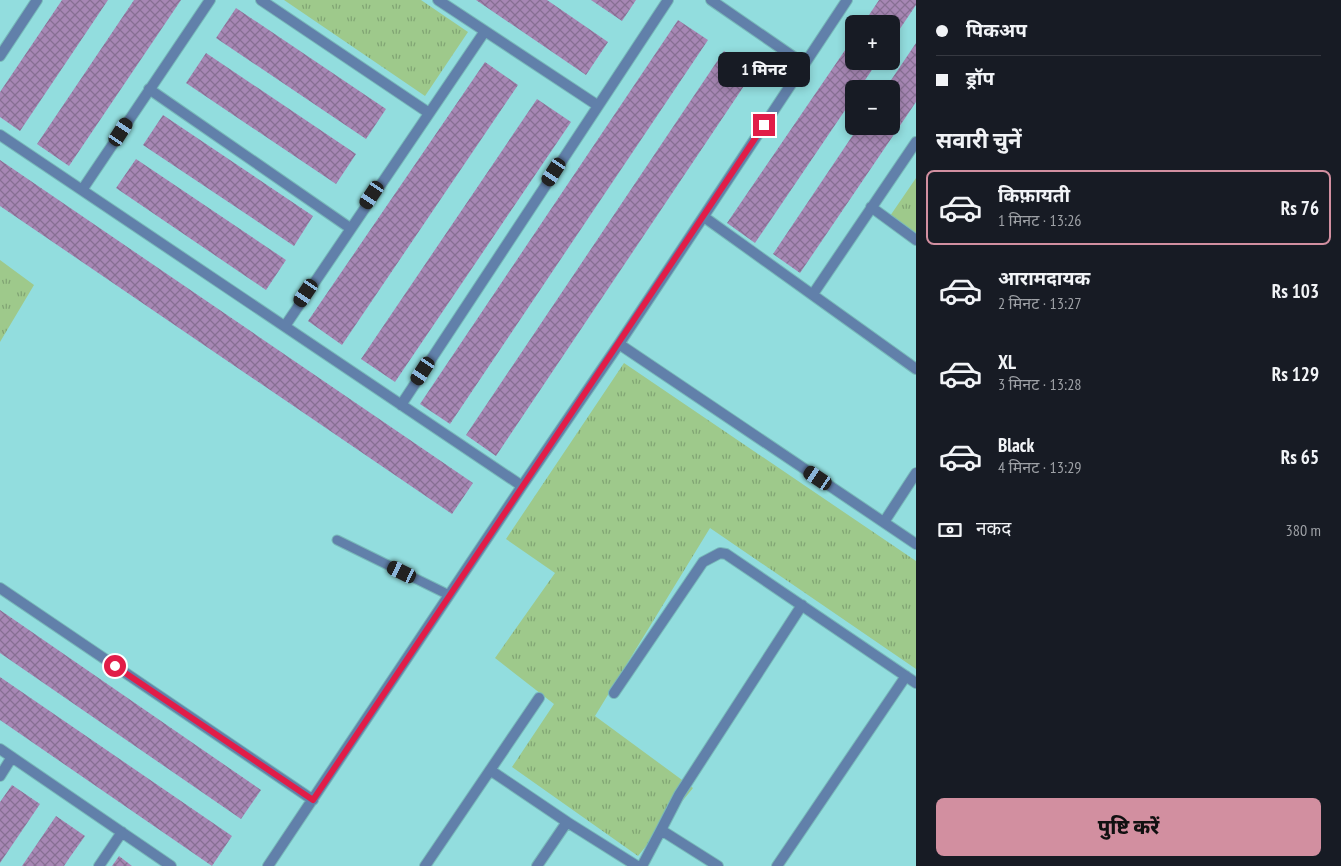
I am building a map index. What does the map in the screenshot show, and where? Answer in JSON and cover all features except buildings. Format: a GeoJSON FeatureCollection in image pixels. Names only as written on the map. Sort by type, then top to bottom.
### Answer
{"type":"FeatureCollection","features":[{"type":"Feature","properties":{"kind":"street"},"geometry":{"type":"LineString","coordinates":[[0,56],[37,0]]}},
{"type":"Feature","properties":{"kind":"street"},"geometry":{"type":"LineString","coordinates":[[82,190],[210,0]]}},
{"type":"Feature","properties":{"kind":"street"},"geometry":{"type":"LineString","coordinates":[[261,0],[429,113]]}},
{"type":"Feature","properties":{"kind":"street"},"geometry":{"type":"LineString","coordinates":[[438,0],[597,105]]}},
{"type":"Feature","properties":{"kind":"street"},"geometry":{"type":"LineString","coordinates":[[401,405],[668,0]]}},
{"type":"Feature","properties":{"kind":"street"},"geometry":{"type":"LineString","coordinates":[[710,0],[804,64]]}},
{"type":"Feature","properties":{"kind":"street"},"geometry":{"type":"LineString","coordinates":[[268,866],[522,486],[620,344],[847,0]]}},
{"type":"Feature","properties":{"kind":"street"},"geometry":{"type":"LineString","coordinates":[[284,326],[485,31]]}},
{"type":"Feature","properties":{"kind":"street"},"geometry":{"type":"LineString","coordinates":[[149,89],[350,228]]}},
{"type":"Feature","properties":{"kind":"street"},"geometry":{"type":"LineString","coordinates":[[0,134],[522,486]]}},
{"type":"Feature","properties":{"kind":"street"},"geometry":{"type":"LineString","coordinates":[[812,294],[916,142]]}},
{"type":"Feature","properties":{"kind":"street"},"geometry":{"type":"LineString","coordinates":[[872,207],[916,240]]}},
{"type":"Feature","properties":{"kind":"street"},"geometry":{"type":"LineString","coordinates":[[704,217],[916,369]]}},
{"type":"Feature","properties":{"kind":"street"},"geometry":{"type":"LineString","coordinates":[[620,344],[916,544]]}},
{"type":"Feature","properties":{"kind":"street"},"geometry":{"type":"LineString","coordinates":[[884,522],[916,473]]}},
{"type":"Feature","properties":{"kind":"street"},"geometry":{"type":"LineString","coordinates":[[614,693],[703,562],[711,556],[720,553],[726,554],[916,683]]}},
{"type":"Feature","properties":{"kind":"street"},"geometry":{"type":"LineString","coordinates":[[0,588],[313,800]]}},
{"type":"Feature","properties":{"kind":"street"},"geometry":{"type":"LineString","coordinates":[[642,866],[685,787],[802,605]]}},
{"type":"Feature","properties":{"kind":"street"},"geometry":{"type":"LineString","coordinates":[[777,866],[906,676]]}},
{"type":"Feature","properties":{"kind":"street"},"geometry":{"type":"LineString","coordinates":[[425,866],[539,698]]}},
{"type":"Feature","properties":{"kind":"street"},"geometry":{"type":"LineString","coordinates":[[0,749],[171,866]]}},
{"type":"Feature","properties":{"kind":"street"},"geometry":{"type":"LineString","coordinates":[[0,776],[12,757]]}},
{"type":"Feature","properties":{"kind":"street"},"geometry":{"type":"LineString","coordinates":[[490,770],[567,822],[638,866]]}},
{"type":"Feature","properties":{"kind":"street"},"geometry":{"type":"LineString","coordinates":[[537,866],[567,822]]}},
{"type":"Feature","properties":{"kind":"street"},"geometry":{"type":"LineString","coordinates":[[661,830],[718,866]]}},
{"type":"Feature","properties":{"kind":"street"},"geometry":{"type":"LineString","coordinates":[[99,866],[122,832]]}},
{"type":"Feature","properties":{"kind":"lane"},"geometry":{"type":"LineString","coordinates":[[336,540],[449,595]]}},
{"type":"Feature","properties":{"kind":"green space"},"geometry":{"type":"Polygon","coordinates":[[[284,0],[421,0],[468,32],[425,96],[284,0]]]}},
{"type":"Feature","properties":{"kind":"green space"},"geometry":{"type":"Polygon","coordinates":[[[916,178],[916,234],[890,216],[916,178]]]}},
{"type":"Feature","properties":{"kind":"green space"},"geometry":{"type":"Polygon","coordinates":[[[0,260],[34,285],[0,342],[0,260]]]}},
{"type":"Feature","properties":{"kind":"green space"},"geometry":{"type":"Polygon","coordinates":[[[624,363],[916,561],[916,669],[710,528],[595,716],[693,788],[638,856],[512,767],[554,704],[495,658],[555,573],[506,539],[624,363]]]}},
{"type":"Feature","properties":{"kind":"route"},"geometry":{"type":"LineString","coordinates":[[115,666],[313,800],[522,486],[620,344],[764,125]]}}]}
